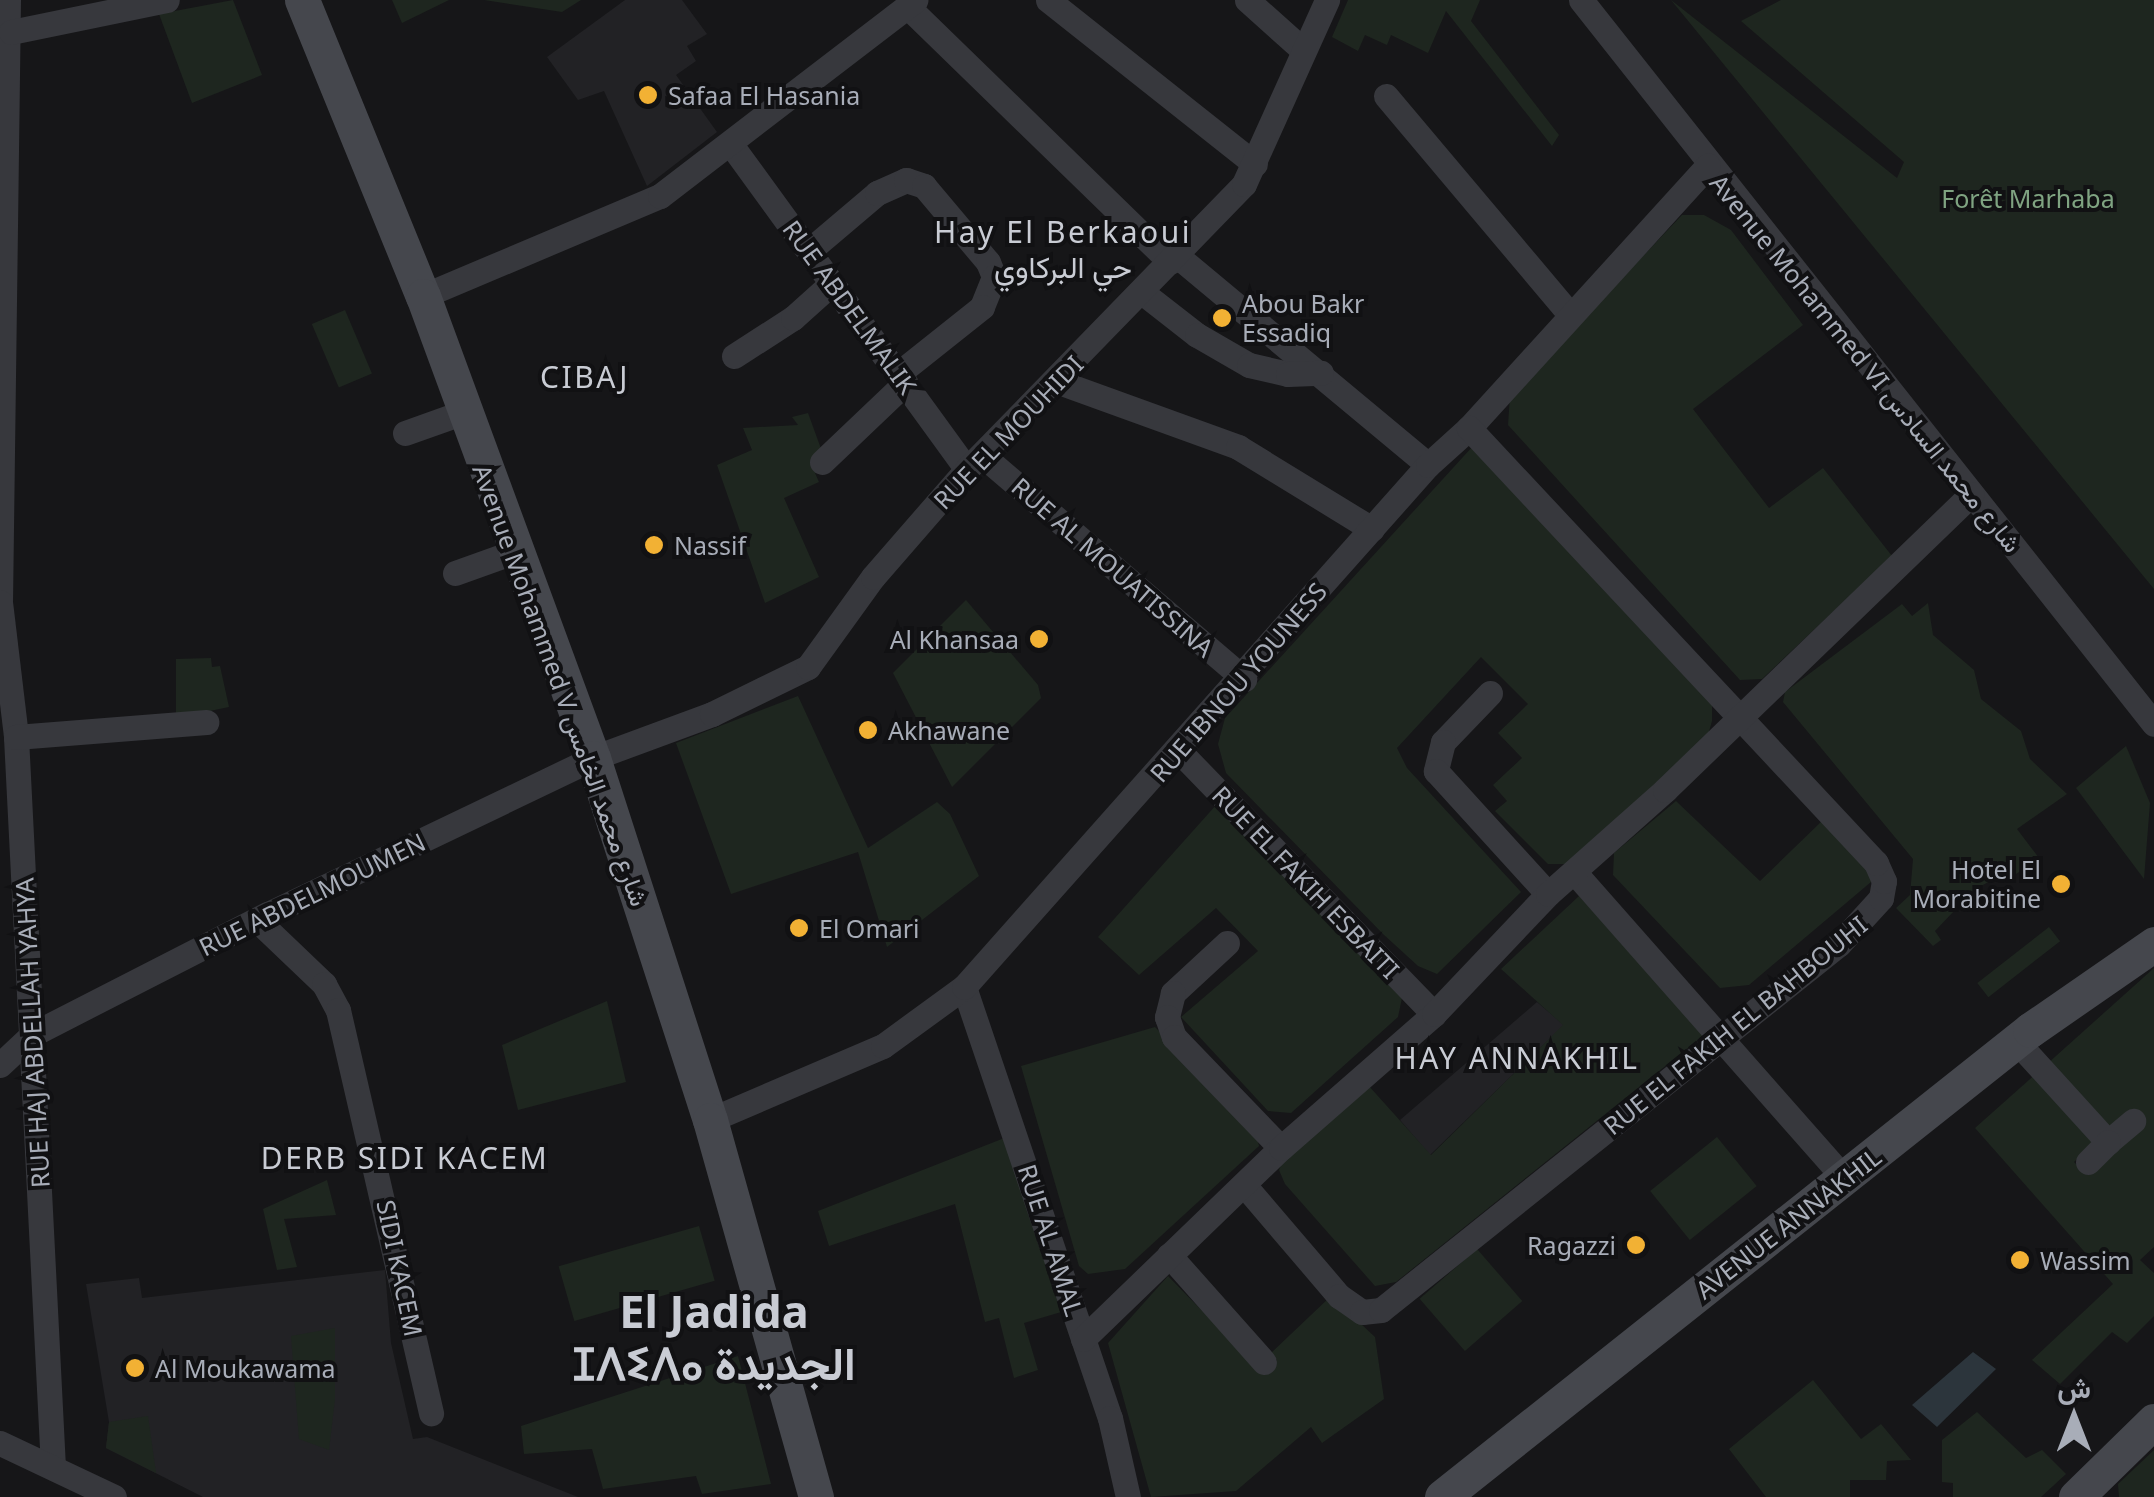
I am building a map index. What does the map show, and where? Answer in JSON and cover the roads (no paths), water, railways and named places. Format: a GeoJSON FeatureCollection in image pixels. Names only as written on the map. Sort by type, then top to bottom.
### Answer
{"type":"FeatureCollection","features":[{"type":"Feature","properties":{"kind":"street","name":"RUE HAJ ABDELLAH YAHYA"},"geometry":{"type":"LineString","coordinates":[[8,0],[11,32],[4,159],[1,473],[14,556],[0,603],[16,737],[53,1466]]}},
{"type":"Feature","properties":{"kind":"street"},"geometry":{"type":"LineString","coordinates":[[11,32],[168,0]]}},
{"type":"Feature","properties":{"kind":"street","name":"Avenue Mohammed V شارع محمد الخامس"},"geometry":{"type":"LineString","coordinates":[[302,0],[422,296],[592,758],[710,1120],[816,1497]]}},
{"type":"Feature","properties":{"kind":"street"},"geometry":{"type":"LineString","coordinates":[[1048,0],[1255,164]]}},
{"type":"Feature","properties":{"kind":"street"},"geometry":{"type":"LineString","coordinates":[[1247,0],[1304,51]]}},
{"type":"Feature","properties":{"kind":"street","name":"RUE EL MOUHIDI"},"geometry":{"type":"LineString","coordinates":[[592,758],[712,714],[808,666],[873,577],[974,462],[1143,292],[1255,164],[1327,0]]}},
{"type":"Feature","properties":{"kind":"street","name":"Avenue Mohammed VI شارع محمد السادس"},"geometry":{"type":"LineString","coordinates":[[1581,0],[1708,166],[2154,724]]}},
{"type":"Feature","properties":{"kind":"street"},"geometry":{"type":"LineString","coordinates":[[422,296],[628,214],[732,146],[911,3],[1173,258],[1321,373],[1428,465]]}},
{"type":"Feature","properties":{"kind":"street"},"geometry":{"type":"LineString","coordinates":[[1386,96],[1569,313]]}},
{"type":"Feature","properties":{"kind":"street","name":"RUE ABDELMALIK"},"geometry":{"type":"LineString","coordinates":[[732,146],[902,378],[974,462]]}},
{"type":"Feature","properties":{"kind":"street","name":"RUE IBNOU YOUNESS"},"geometry":{"type":"LineString","coordinates":[[710,1120],[883,1046],[964,987],[1244,679],[1428,465],[1469,428],[1569,313],[1708,166]]}},
{"type":"Feature","properties":{"kind":"street"},"geometry":{"type":"LineString","coordinates":[[811,249],[877,194],[906,180],[924,186],[988,262],[994,277],[982,308],[902,378],[822,462]]}},
{"type":"Feature","properties":{"kind":"street"},"geometry":{"type":"LineString","coordinates":[[734,356],[794,318],[832,283]]}},
{"type":"Feature","properties":{"kind":"street"},"geometry":{"type":"LineString","coordinates":[[1143,292],[1197,336],[1249,365],[1288,374],[1321,373]]}},
{"type":"Feature","properties":{"kind":"street"},"geometry":{"type":"LineString","coordinates":[[1056,381],[1238,447],[1324,494],[1372,529]]}},
{"type":"Feature","properties":{"kind":"street"},"geometry":{"type":"LineString","coordinates":[[405,433],[464,412]]}},
{"type":"Feature","properties":{"kind":"street","name":"RUE EL FAKIH EL BAHBOUHI"},"geometry":{"type":"LineString","coordinates":[[1245,1186],[1339,1296],[1362,1312],[1381,1310],[1724,1038],[1868,918],[1884,881],[1876,863],[1469,428]]}},
{"type":"Feature","properties":{"kind":"street","name":"RUE AL MOUATISSINA"},"geometry":{"type":"LineString","coordinates":[[974,462],[1244,679]]}},
{"type":"Feature","properties":{"kind":"street"},"geometry":{"type":"LineString","coordinates":[[1083,1338],[1281,1148],[1434,1014],[1548,894],[1576,874],[1972,494]]}},
{"type":"Feature","properties":{"kind":"street"},"geometry":{"type":"LineString","coordinates":[[454,573],[514,552]]}},
{"type":"Feature","properties":{"kind":"street"},"geometry":{"type":"LineString","coordinates":[[1490,693],[1450,731],[1436,754],[1436,771],[1548,894]]}},
{"type":"Feature","properties":{"kind":"street"},"geometry":{"type":"LineString","coordinates":[[16,737],[206,722]]}},
{"type":"Feature","properties":{"kind":"street","name":"RUE EL FAKIH ESBAITI"},"geometry":{"type":"LineString","coordinates":[[1178,750],[1434,1014]]}},
{"type":"Feature","properties":{"kind":"street","name":"RUE ABDELMOUMEN"},"geometry":{"type":"LineString","coordinates":[[0,1064],[33,1034],[257,920],[592,758]]}},
{"type":"Feature","properties":{"kind":"street"},"geometry":{"type":"LineString","coordinates":[[1576,874],[1845,1179]]}},
{"type":"Feature","properties":{"kind":"street","name":"SIDI KACEM"},"geometry":{"type":"LineString","coordinates":[[257,920],[324,984],[338,1010],[432,1413]]}},
{"type":"Feature","properties":{"kind":"street","name":"AVENUE ANNAKHIL"},"geometry":{"type":"LineString","coordinates":[[1442,1497],[2016,1040],[2148,941]]}},
{"type":"Feature","properties":{"kind":"street"},"geometry":{"type":"LineString","coordinates":[[1227,943],[1173,994],[1167,1016],[1174,1037],[1281,1148]]}},
{"type":"Feature","properties":{"kind":"street","name":"RUE AL AMAL"},"geometry":{"type":"LineString","coordinates":[[964,987],[1083,1338],[1128,1497]]}},
{"type":"Feature","properties":{"kind":"street"},"geometry":{"type":"LineString","coordinates":[[2016,1040],[2108,1142]]}},
{"type":"Feature","properties":{"kind":"street"},"geometry":{"type":"LineString","coordinates":[[2088,1162],[2133,1122]]}},
{"type":"Feature","properties":{"kind":"street"},"geometry":{"type":"LineString","coordinates":[[1169,1255],[1264,1362]]}},
{"type":"Feature","properties":{"kind":"street"},"geometry":{"type":"LineString","coordinates":[[2076,1497],[2154,1421]]}},
{"type":"Feature","properties":{"kind":"street"},"geometry":{"type":"LineString","coordinates":[[0,1443],[114,1497]]}},
{"type":"Feature","properties":{"kind":"place","name":"Safaa El Hasania"},"geometry":{"type":"Point","coordinates":[648,95]}},
{"type":"Feature","properties":{"kind":"place","name":"Abou Bakr Essadiq"},"geometry":{"type":"Point","coordinates":[1222,318]}},
{"type":"Feature","properties":{"kind":"place","name":"Nassif"},"geometry":{"type":"Point","coordinates":[654,545]}},
{"type":"Feature","properties":{"kind":"place","name":"Al Khansaa"},"geometry":{"type":"Point","coordinates":[1039,639]}},
{"type":"Feature","properties":{"kind":"place","name":"Akhawane"},"geometry":{"type":"Point","coordinates":[868,730]}},
{"type":"Feature","properties":{"kind":"place","name":"Hotel El Morabitine"},"geometry":{"type":"Point","coordinates":[2061,884]}},
{"type":"Feature","properties":{"kind":"place","name":"El Omari"},"geometry":{"type":"Point","coordinates":[799,928]}},
{"type":"Feature","properties":{"kind":"place","name":"Ragazzi"},"geometry":{"type":"Point","coordinates":[1636,1245]}},
{"type":"Feature","properties":{"kind":"place","name":"Wassim"},"geometry":{"type":"Point","coordinates":[2020,1260]}},
{"type":"Feature","properties":{"kind":"place","name":"Al Moukawama"},"geometry":{"type":"Point","coordinates":[135,1368]}},
{"type":"Feature","properties":{"kind":"district","name":"Hay El Berkaoui حي البركاوي"},"geometry":{"type":"Point","coordinates":[1063,249]}},
{"type":"Feature","properties":{"kind":"district","name":"CIBAJ"},"geometry":{"type":"Point","coordinates":[585,377]}},
{"type":"Feature","properties":{"kind":"district","name":"HAY ANNAKHIL"},"geometry":{"type":"Point","coordinates":[1517,1058]}},
{"type":"Feature","properties":{"kind":"district","name":"DERB SIDI KACEM"},"geometry":{"type":"Point","coordinates":[405,1158]}},
{"type":"Feature","properties":{"kind":"district","name":"El Jadida ⵊⴷⵉⴷⴰ الجديدة"},"geometry":{"type":"Point","coordinates":[714,1337]}},
{"type":"Feature","properties":{"kind":"park label","name":"Forêt Marhaba"},"geometry":{"type":"Point","coordinates":[2028,198]}}]}
